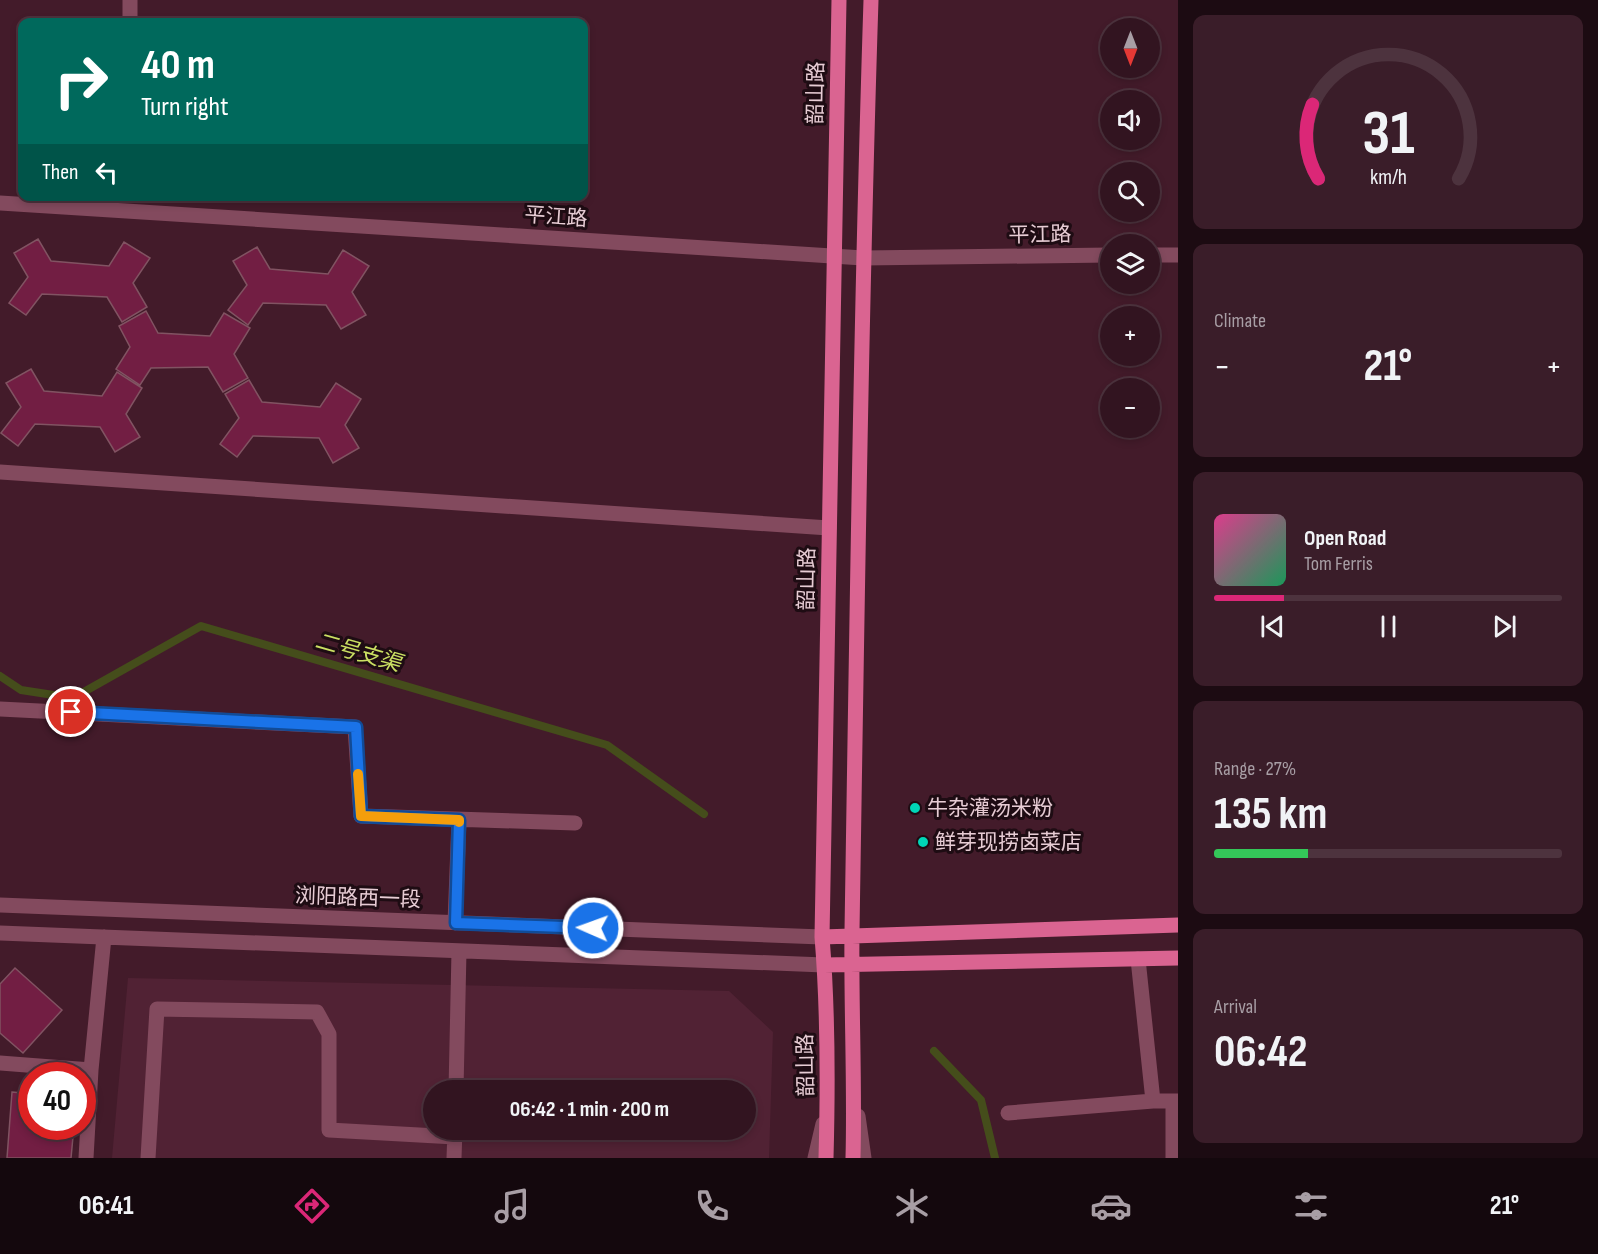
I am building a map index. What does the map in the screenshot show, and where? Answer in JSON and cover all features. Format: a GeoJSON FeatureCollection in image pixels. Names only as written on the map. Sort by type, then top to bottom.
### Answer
{"type":"FeatureCollection","features":[{"type":"Feature","properties":{"kind":"main road","name":"韶山路"},"geometry":{"type":"LineString","coordinates":[[826,1158],[828,1106],[822,937],[838,0]]}},
{"type":"Feature","properties":{"kind":"main road"},"geometry":{"type":"LineString","coordinates":[[853,1158],[855,1093],[852,937],[863,258],[871,0]]}},
{"type":"Feature","properties":{"kind":"main road"},"geometry":{"type":"LineString","coordinates":[[822,937],[1178,925]]}},
{"type":"Feature","properties":{"kind":"main road"},"geometry":{"type":"LineString","coordinates":[[824,966],[1178,958]]}},
{"type":"Feature","properties":{"kind":"street"},"geometry":{"type":"LineString","coordinates":[[129,0],[130,18]]}},
{"type":"Feature","properties":{"kind":"street","name":"平江路"},"geometry":{"type":"LineString","coordinates":[[0,203],[132,204],[863,258],[1100,255]]}},
{"type":"Feature","properties":{"kind":"street"},"geometry":{"type":"LineString","coordinates":[[1160,255],[1178,255]]}},
{"type":"Feature","properties":{"kind":"street"},"geometry":{"type":"LineString","coordinates":[[0,472],[829,528]]}},
{"type":"Feature","properties":{"kind":"street"},"geometry":{"type":"LineString","coordinates":[[0,709],[356,727],[361,816],[575,823]]}},
{"type":"Feature","properties":{"kind":"street"},"geometry":{"type":"LineString","coordinates":[[456,923],[459,820]]}},
{"type":"Feature","properties":{"kind":"street","name":"浏阳路西一段"},"geometry":{"type":"LineString","coordinates":[[0,905],[822,937]]}},
{"type":"Feature","properties":{"kind":"street"},"geometry":{"type":"LineString","coordinates":[[0,933],[824,966]]}},
{"type":"Feature","properties":{"kind":"street"},"geometry":{"type":"LineString","coordinates":[[93,1062],[104,937]]}},
{"type":"Feature","properties":{"kind":"street"},"geometry":{"type":"LineString","coordinates":[[456,1080],[459,951]]}},
{"type":"Feature","properties":{"kind":"street"},"geometry":{"type":"LineString","coordinates":[[1138,959],[1153,1101]]}},
{"type":"Feature","properties":{"kind":"street"},"geometry":{"type":"LineString","coordinates":[[148,1158],[157,1009],[317,1012],[329,1034],[329,1131],[423,1132]]}},
{"type":"Feature","properties":{"kind":"street"},"geometry":{"type":"LineString","coordinates":[[0,1063],[18,1064]]}},
{"type":"Feature","properties":{"kind":"street"},"geometry":{"type":"LineString","coordinates":[[855,1093],[864,1158]]}},
{"type":"Feature","properties":{"kind":"street"},"geometry":{"type":"LineString","coordinates":[[1008,1113],[1175,1101],[1173,1158]]}},
{"type":"Feature","properties":{"kind":"street"},"geometry":{"type":"LineString","coordinates":[[815,1158],[828,1106]]}},
{"type":"Feature","properties":{"kind":"street"},"geometry":{"type":"LineString","coordinates":[[86,1158],[87,1140]]}},
{"type":"Feature","properties":{"kind":"street"},"geometry":{"type":"LineString","coordinates":[[454,1158],[455,1140]]}},
{"type":"Feature","properties":{"kind":"shaded area"},"geometry":{"type":"Polygon","coordinates":[[[128,978],[729,991],[773,1032],[769,1158],[112,1158],[128,978]]]}},
{"type":"Feature","properties":{"kind":"building"},"geometry":{"type":"Polygon","coordinates":[[[38,239],[51,261],[109,266],[124,242],[150,258],[133,283],[147,307],[122,322],[107,297],[42,294],[26,315],[9,303],[28,277],[14,253],[38,239]]]}},
{"type":"Feature","properties":{"kind":"building"},"geometry":{"type":"Polygon","coordinates":[[[257,247],[270,269],[328,274],[343,250],[369,266],[352,292],[366,315],[341,329],[326,305],[263,303],[248,325],[228,310],[247,285],[233,261],[257,247]]]}},
{"type":"Feature","properties":{"kind":"building"},"geometry":{"type":"Polygon","coordinates":[[[146,311],[158,333],[210,336],[224,313],[250,328],[234,354],[248,378],[223,392],[208,367],[151,368],[140,385],[116,369],[130,347],[119,326],[146,311]]]}},
{"type":"Feature","properties":{"kind":"building"},"geometry":{"type":"Polygon","coordinates":[[[31,369],[44,391],[102,396],[117,372],[142,388],[126,414],[140,437],[115,452],[100,427],[35,424],[18,446],[1,433],[21,407],[6,383],[31,369]]]}},
{"type":"Feature","properties":{"kind":"building"},"geometry":{"type":"Polygon","coordinates":[[[249,380],[262,402],[320,407],[336,383],[361,399],[345,425],[359,448],[333,463],[319,438],[253,436],[237,457],[220,444],[239,418],[225,394],[249,380]]]}},
{"type":"Feature","properties":{"kind":"building"},"geometry":{"type":"Polygon","coordinates":[[[15,968],[62,1010],[23,1053],[0,1033],[0,984],[15,968]]]}},
{"type":"Feature","properties":{"kind":"building"},"geometry":{"type":"Polygon","coordinates":[[[12,1092],[18,1093],[18,1140],[73,1140],[71,1158],[7,1158],[12,1092]]]}},
{"type":"Feature","properties":{"kind":"waterway","name":"二号支渠"},"geometry":{"type":"LineString","coordinates":[[0,676],[21,690],[73,698],[201,626],[607,745],[704,814]]}},
{"type":"Feature","properties":{"kind":"waterway","name":"二号支渠"},"geometry":{"type":"LineString","coordinates":[[934,1051],[981,1100],[995,1158]]}},
{"type":"Feature","properties":{"kind":"slow traffic"},"geometry":{"type":"LineString","coordinates":[[358,774],[361,816],[459,820],[459,822]]}},
{"type":"Feature","properties":{"kind":"place","name":"牛杂灌汤米粉"},"geometry":{"type":"Point","coordinates":[915,808]}},
{"type":"Feature","properties":{"kind":"place","name":"鲜芽现捞卤菜店"},"geometry":{"type":"Point","coordinates":[923,842]}},
{"type":"Feature","properties":{"kind":"route"},"geometry":{"type":"LineString","coordinates":[[71,712],[356,727],[361,816],[459,820],[456,923],[593,928]]}}]}
